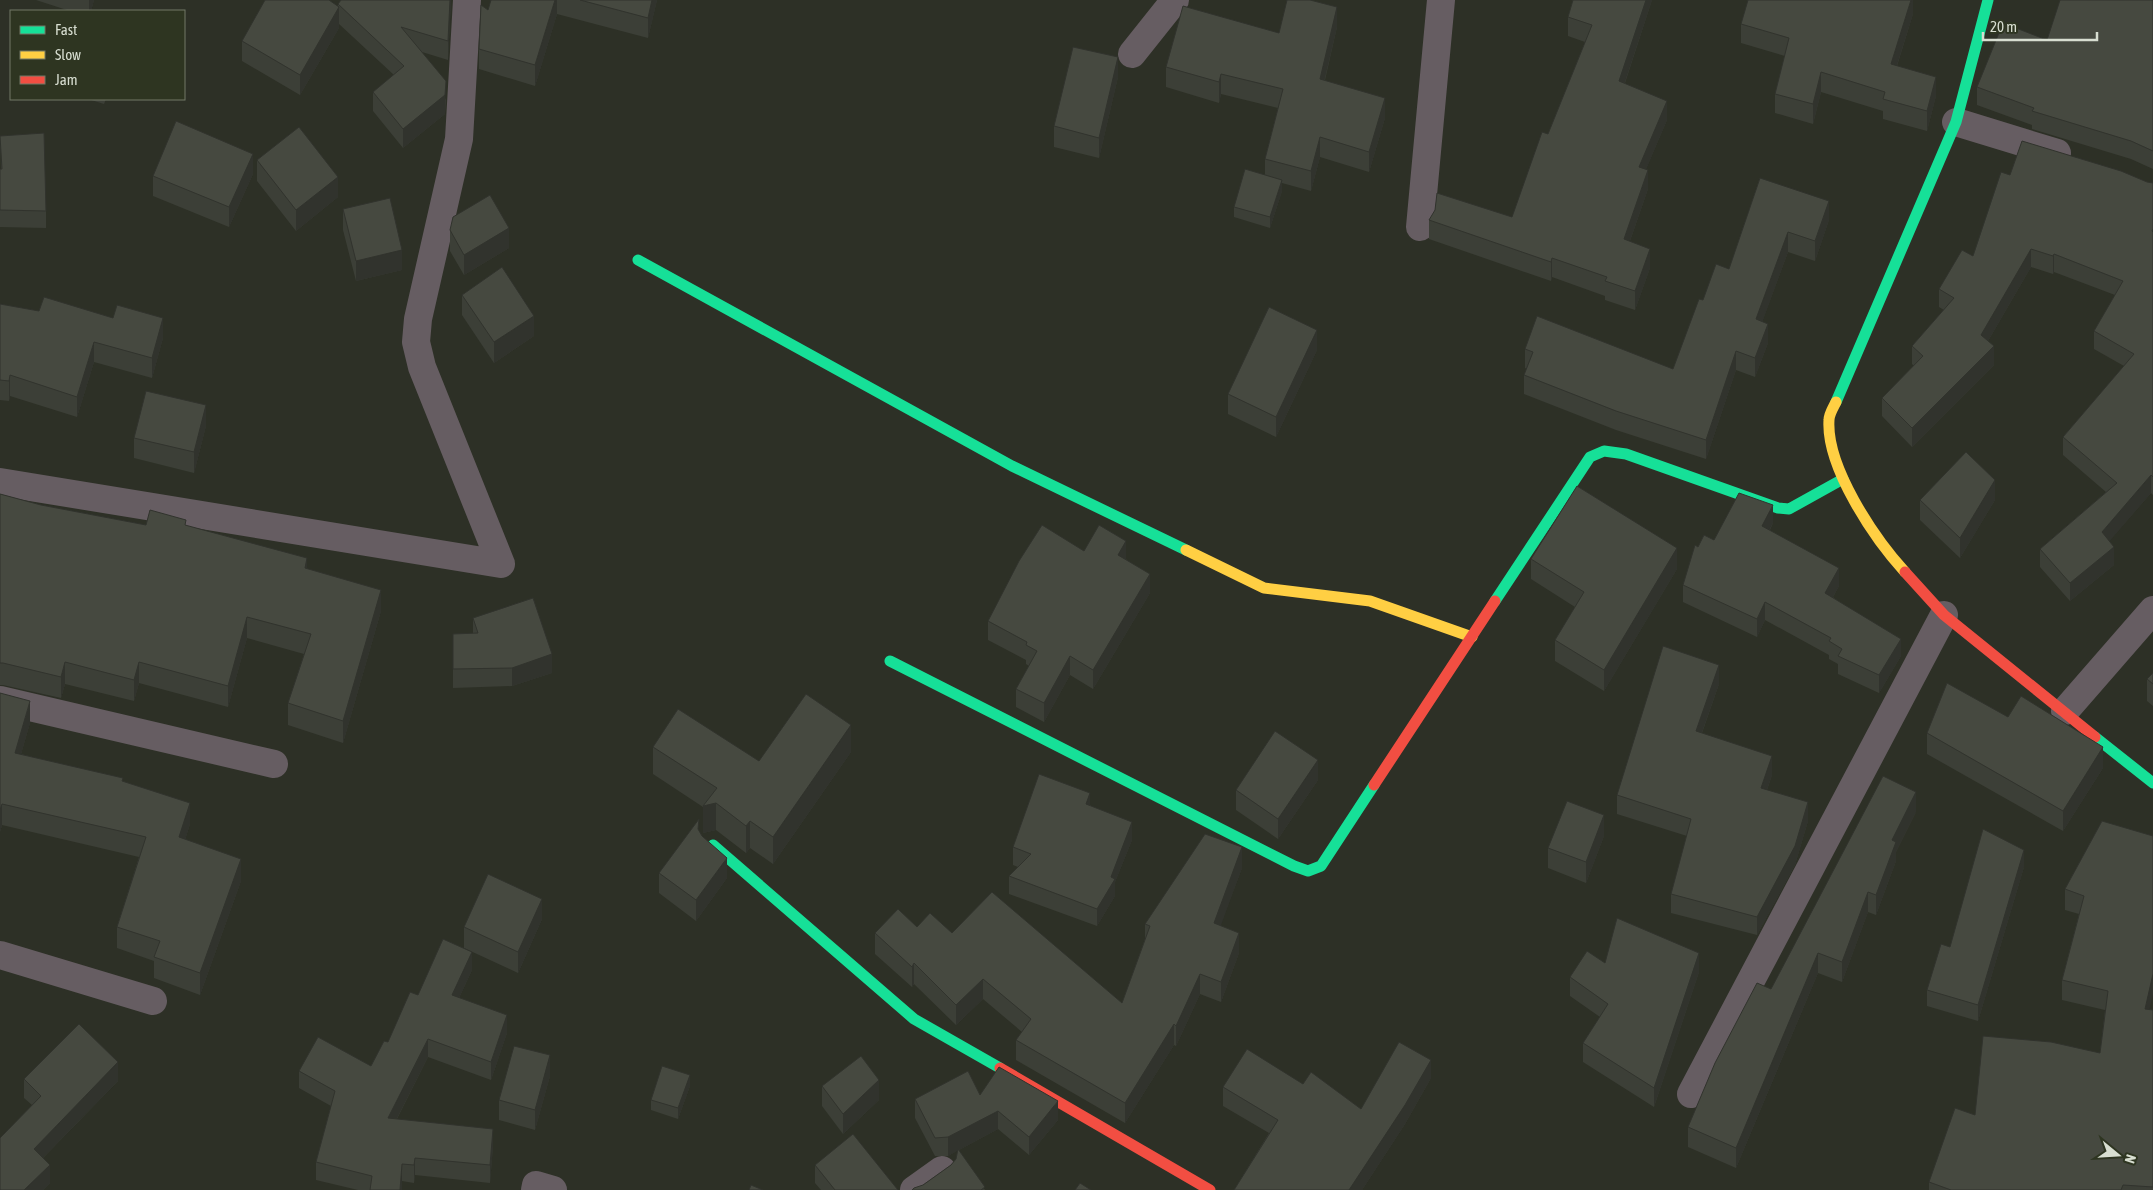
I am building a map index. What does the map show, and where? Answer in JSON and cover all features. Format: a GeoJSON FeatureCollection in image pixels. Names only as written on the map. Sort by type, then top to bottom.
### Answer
{"type":"FeatureCollection","features":[{"type":"Feature","properties":{"kind":"street"},"geometry":{"type":"LineString","coordinates":[[0,482],[501,564],[422,367],[416,342],[418,319],[458,139],[467,0]]}},
{"type":"Feature","properties":{"kind":"street"},"geometry":{"type":"LineString","coordinates":[[1132,54],[1176,0]]}},
{"type":"Feature","properties":{"kind":"street"},"geometry":{"type":"LineString","coordinates":[[1988,0],[1956,122],[1829,418],[1830,444],[1843,479],[1882,546],[1944,615],[2153,783]]}},
{"type":"Feature","properties":{"kind":"street"},"geometry":{"type":"LineString","coordinates":[[1420,227],[1435,2]]}},
{"type":"Feature","properties":{"kind":"street"},"geometry":{"type":"LineString","coordinates":[[1956,122],[2079,160]]}},
{"type":"Feature","properties":{"kind":"street"},"geometry":{"type":"LineString","coordinates":[[638,260],[1012,466],[1264,588],[1288,594],[1354,598],[1379,604],[1472,637]]}},
{"type":"Feature","properties":{"kind":"street"},"geometry":{"type":"LineString","coordinates":[[890,661],[1294,866],[1308,871],[1321,866],[1590,457],[1604,451],[1626,454],[1778,508],[1789,509],[1843,479]]}},
{"type":"Feature","properties":{"kind":"street"},"geometry":{"type":"LineString","coordinates":[[2065,711],[2153,610]]}},
{"type":"Feature","properties":{"kind":"street"},"geometry":{"type":"LineString","coordinates":[[1691,1094],[1944,615]]}},
{"type":"Feature","properties":{"kind":"street"},"geometry":{"type":"LineString","coordinates":[[0,700],[274,764]]}},
{"type":"Feature","properties":{"kind":"street"},"geometry":{"type":"LineString","coordinates":[[713,844],[914,1019],[1207,1189]]}},
{"type":"Feature","properties":{"kind":"street"},"geometry":{"type":"LineString","coordinates":[[0,956],[153,1001]]}},
{"type":"Feature","properties":{"kind":"street"},"geometry":{"type":"LineString","coordinates":[[914,1190],[942,1170]]}},
{"type":"Feature","properties":{"kind":"street"},"geometry":{"type":"LineString","coordinates":[[535,1190],[536,1185],[553,1190]]}},
{"type":"Feature","properties":{"kind":"building"},"geometry":{"type":"Polygon","coordinates":[[[265,0],[329,0],[339,7],[300,75],[242,41],[265,0]]]}},
{"type":"Feature","properties":{"kind":"building"},"geometry":{"type":"Polygon","coordinates":[[[341,0],[450,0],[448,41],[401,27],[446,81],[445,95],[403,129],[373,92],[404,66],[338,4],[341,0]]]}},
{"type":"Feature","properties":{"kind":"building"},"geometry":{"type":"Polygon","coordinates":[[[491,0],[555,0],[535,65],[479,49],[481,5],[488,10],[491,0]]]}},
{"type":"Feature","properties":{"kind":"building"},"geometry":{"type":"Polygon","coordinates":[[[580,0],[652,0],[648,18],[580,0]]]}},
{"type":"Feature","properties":{"kind":"building"},"geometry":{"type":"Polygon","coordinates":[[[1287,0],[1310,0],[1337,7],[1320,79],[1385,98],[1369,152],[1320,137],[1311,171],[1265,159],[1283,89],[1221,74],[1219,82],[1166,67],[1183,6],[1279,33],[1287,0]]]}},
{"type":"Feature","properties":{"kind":"building"},"geometry":{"type":"Polygon","coordinates":[[[1573,0],[1646,0],[1619,81],[1667,101],[1639,167],[1648,170],[1624,239],[1650,249],[1635,291],[1605,281],[1607,277],[1552,258],[1551,262],[1429,220],[1435,210],[1437,193],[1512,217],[1542,132],[1548,134],[1592,25],[1568,17],[1573,0]]]}},
{"type":"Feature","properties":{"kind":"building"},"geometry":{"type":"Polygon","coordinates":[[[1748,0],[1911,0],[1891,64],[1936,77],[1927,111],[1883,99],[1885,92],[1821,72],[1813,104],[1775,94],[1789,38],[1741,24],[1748,0]]]}},
{"type":"Feature","properties":{"kind":"building"},"geometry":{"type":"Polygon","coordinates":[[[2060,0],[2153,0],[2153,151],[2131,141],[2032,111],[2034,108],[1977,87],[2003,23],[2047,40],[2060,0]]]}},
{"type":"Feature","properties":{"kind":"building"},"geometry":{"type":"Polygon","coordinates":[[[1073,47],[1118,57],[1099,138],[1054,126],[1073,47]]]}},
{"type":"Feature","properties":{"kind":"building"},"geometry":{"type":"Polygon","coordinates":[[[176,121],[253,154],[229,207],[153,176],[176,121]]]}},
{"type":"Feature","properties":{"kind":"building"},"geometry":{"type":"Polygon","coordinates":[[[299,127],[338,177],[296,210],[257,160],[299,127]]]}},
{"type":"Feature","properties":{"kind":"building"},"geometry":{"type":"Polygon","coordinates":[[[44,133],[46,211],[0,210],[0,169],[2,169],[0,136],[44,133]]]}},
{"type":"Feature","properties":{"kind":"building"},"geometry":{"type":"Polygon","coordinates":[[[2022,141],[2121,171],[2153,183],[2153,477],[2151,475],[2102,532],[2114,547],[2070,583],[2040,549],[2117,483],[2063,437],[2134,354],[2094,331],[2123,281],[2054,254],[2053,256],[2031,249],[1981,335],[1994,346],[1912,428],[1882,398],[1923,356],[1912,346],[1954,298],[1939,289],[1962,250],[1973,256],[2001,172],[2010,175],[2022,141]]]}},
{"type":"Feature","properties":{"kind":"building"},"geometry":{"type":"Polygon","coordinates":[[[1245,169],[1282,180],[1270,217],[1234,207],[1245,169]]]}},
{"type":"Feature","properties":{"kind":"building"},"geometry":{"type":"Polygon","coordinates":[[[1760,178],[1829,201],[1815,241],[1788,232],[1756,319],[1768,324],[1755,358],[1736,351],[1706,440],[1616,411],[1524,375],[1533,352],[1525,349],[1537,316],[1673,369],[1699,299],[1703,300],[1716,264],[1729,269],[1760,178]]]}},
{"type":"Feature","properties":{"kind":"building"},"geometry":{"type":"Polygon","coordinates":[[[490,195],[509,228],[464,255],[450,230],[453,217],[490,195]]]}},
{"type":"Feature","properties":{"kind":"building"},"geometry":{"type":"Polygon","coordinates":[[[390,198],[402,250],[356,261],[343,209],[390,198]]]}},
{"type":"Feature","properties":{"kind":"building"},"geometry":{"type":"Polygon","coordinates":[[[502,267],[534,316],[494,342],[462,295],[502,267]]]}},
{"type":"Feature","properties":{"kind":"building"},"geometry":{"type":"Polygon","coordinates":[[[44,297],[113,318],[117,305],[163,318],[152,358],[94,342],[77,397],[10,375],[9,381],[0,380],[0,304],[39,311],[44,297]]]}},
{"type":"Feature","properties":{"kind":"building"},"geometry":{"type":"Polygon","coordinates":[[[1269,307],[1317,330],[1276,417],[1228,394],[1269,307]]]}},
{"type":"Feature","properties":{"kind":"building"},"geometry":{"type":"Polygon","coordinates":[[[146,391],[206,405],[194,452],[134,438],[146,391]]]}},
{"type":"Feature","properties":{"kind":"building"},"geometry":{"type":"Polygon","coordinates":[[[1966,452],[1995,480],[1960,538],[1920,500],[1966,452]]]}},
{"type":"Feature","properties":{"kind":"building"},"geometry":{"type":"Polygon","coordinates":[[[1577,486],[1677,548],[1604,670],[1555,640],[1584,592],[1531,559],[1577,486]]]}},
{"type":"Feature","properties":{"kind":"building"},"geometry":{"type":"Polygon","coordinates":[[[1739,493],[1773,505],[1762,526],[1839,568],[1825,593],[1901,639],[1879,675],[1838,656],[1842,649],[1829,641],[1831,638],[1765,602],[1757,619],[1683,585],[1695,545],[1698,547],[1704,535],[1714,540],[1739,493]]]}},
{"type":"Feature","properties":{"kind":"building"},"geometry":{"type":"Polygon","coordinates":[[[0,494],[41,505],[146,525],[150,510],[186,520],[185,525],[307,558],[305,568],[381,590],[343,721],[288,703],[311,634],[247,617],[228,686],[139,662],[134,680],[65,662],[61,677],[0,663],[0,494]]]}},
{"type":"Feature","properties":{"kind":"building"},"geometry":{"type":"Polygon","coordinates":[[[1042,525],[1084,551],[1099,525],[1126,541],[1118,555],[1150,574],[1093,670],[1070,656],[1044,703],[1016,689],[1037,651],[1026,645],[1027,642],[988,621],[1019,561],[1042,525]]]}},
{"type":"Feature","properties":{"kind":"building"},"geometry":{"type":"Polygon","coordinates":[[[533,598],[552,654],[512,668],[453,669],[453,634],[478,633],[473,618],[533,598]]]}},
{"type":"Feature","properties":{"kind":"building"},"geometry":{"type":"Polygon","coordinates":[[[1663,646],[1719,665],[1696,731],[1772,756],[1761,788],[1808,802],[1795,846],[1757,917],[1671,894],[1691,819],[1617,795],[1663,646]]]}},
{"type":"Feature","properties":{"kind":"building"},"geometry":{"type":"Polygon","coordinates":[[[2153,673],[2153,684],[2147,679],[2153,673]]]}},
{"type":"Feature","properties":{"kind":"building"},"geometry":{"type":"Polygon","coordinates":[[[1947,683],[2008,717],[2021,696],[2103,747],[2063,811],[1927,733],[1947,683]]]}},
{"type":"Feature","properties":{"kind":"building"},"geometry":{"type":"Polygon","coordinates":[[[0,693],[30,701],[15,753],[123,778],[122,781],[190,803],[179,837],[241,859],[200,973],[154,957],[160,941],[117,927],[146,837],[2,804],[0,810],[0,693]]]}},
{"type":"Feature","properties":{"kind":"building"},"geometry":{"type":"Polygon","coordinates":[[[806,694],[851,725],[773,837],[750,821],[746,826],[716,803],[703,806],[717,788],[653,747],[678,709],[759,761],[806,694]]]}},
{"type":"Feature","properties":{"kind":"building"},"geometry":{"type":"Polygon","coordinates":[[[1275,731],[1318,760],[1278,819],[1236,790],[1275,731]]]}},
{"type":"Feature","properties":{"kind":"building"},"geometry":{"type":"Polygon","coordinates":[[[1039,774],[1090,793],[1086,804],[1132,822],[1111,877],[1115,879],[1097,909],[1009,876],[1031,854],[1013,847],[1039,774]]]}},
{"type":"Feature","properties":{"kind":"building"},"geometry":{"type":"Polygon","coordinates":[[[1883,776],[1916,792],[1892,840],[1896,842],[1876,895],[1868,892],[1842,962],[1818,953],[1736,1148],[1688,1127],[1715,1063],[1757,983],[1771,989],[1883,776]]]}},
{"type":"Feature","properties":{"kind":"building"},"geometry":{"type":"Polygon","coordinates":[[[1567,801],[1604,815],[1586,862],[1548,848],[1567,801]]]}},
{"type":"Feature","properties":{"kind":"building"},"geometry":{"type":"Polygon","coordinates":[[[699,819],[698,829],[702,836],[727,858],[696,900],[659,873],[699,819]]]}},
{"type":"Feature","properties":{"kind":"building"},"geometry":{"type":"Polygon","coordinates":[[[2102,821],[2153,836],[2153,974],[2145,1009],[2153,1010],[2153,1187],[2123,1185],[2121,1190],[1951,1190],[1929,1182],[1955,1108],[1975,1115],[1983,1036],[2051,1042],[2100,1053],[2108,991],[2062,980],[2084,896],[2065,889],[2102,821]]]}},
{"type":"Feature","properties":{"kind":"building"},"geometry":{"type":"Polygon","coordinates":[[[1983,829],[2024,850],[1978,1005],[1927,990],[1941,944],[1950,947],[1983,829]]]}},
{"type":"Feature","properties":{"kind":"building"},"geometry":{"type":"Polygon","coordinates":[[[1205,834],[1242,847],[1214,923],[1239,933],[1221,982],[1200,974],[1176,1026],[1174,1024],[1125,1103],[1016,1040],[1031,1019],[983,979],[956,1005],[914,963],[912,967],[875,933],[898,909],[917,927],[930,913],[952,933],[992,892],[1122,1003],[1150,926],[1145,924],[1205,834]]]}},
{"type":"Feature","properties":{"kind":"building"},"geometry":{"type":"Polygon","coordinates":[[[488,874],[542,899],[518,952],[464,927],[488,874]]]}},
{"type":"Feature","properties":{"kind":"building"},"geometry":{"type":"Polygon","coordinates":[[[1617,918],[1699,953],[1654,1088],[1583,1043],[1608,1004],[1570,977],[1587,951],[1605,963],[1617,918]]]}},
{"type":"Feature","properties":{"kind":"building"},"geometry":{"type":"Polygon","coordinates":[[[443,939],[472,952],[452,995],[507,1015],[491,1062],[428,1039],[388,1118],[493,1129],[490,1165],[415,1158],[414,1165],[402,1164],[400,1190],[370,1190],[372,1176],[316,1162],[335,1091],[299,1071],[318,1037],[371,1066],[384,1041],[388,1042],[410,992],[418,995],[443,939]]]}},
{"type":"Feature","properties":{"kind":"building"},"geometry":{"type":"Polygon","coordinates":[[[79,1024],[118,1062],[34,1149],[50,1165],[24,1190],[0,1190],[0,1138],[41,1096],[24,1079],[79,1024]]]}},
{"type":"Feature","properties":{"kind":"building"},"geometry":{"type":"Polygon","coordinates":[[[1399,1042],[1431,1060],[1405,1105],[1349,1190],[1234,1190],[1278,1120],[1223,1087],[1247,1049],[1303,1084],[1311,1072],[1361,1109],[1399,1042]]]}},
{"type":"Feature","properties":{"kind":"building"},"geometry":{"type":"Polygon","coordinates":[[[514,1046],[550,1055],[535,1110],[499,1100],[514,1046]]]}},
{"type":"Feature","properties":{"kind":"building"},"geometry":{"type":"Polygon","coordinates":[[[861,1056],[879,1080],[843,1114],[822,1086],[861,1056]]]}},
{"type":"Feature","properties":{"kind":"building"},"geometry":{"type":"Polygon","coordinates":[[[662,1066],[690,1075],[678,1108],[651,1100],[662,1066]]]}},
{"type":"Feature","properties":{"kind":"building"},"geometry":{"type":"Polygon","coordinates":[[[999,1067],[1058,1101],[1029,1137],[998,1111],[948,1137],[935,1138],[915,1099],[968,1071],[980,1095],[999,1067]]]}},
{"type":"Feature","properties":{"kind":"building"},"geometry":{"type":"Polygon","coordinates":[[[853,1134],[898,1190],[835,1190],[815,1165],[853,1134]]]}},
{"type":"Feature","properties":{"kind":"building"},"geometry":{"type":"Polygon","coordinates":[[[958,1149],[985,1187],[981,1190],[912,1190],[923,1185],[951,1165],[956,1159],[958,1149]]]}},
{"type":"Feature","properties":{"kind":"building"},"geometry":{"type":"Polygon","coordinates":[[[1080,1183],[1091,1190],[1075,1190],[1080,1183]]]}},
{"type":"Feature","properties":{"kind":"building"},"geometry":{"type":"Polygon","coordinates":[[[751,1185],[763,1190],[749,1190],[751,1185]]]}},
{"type":"Feature","properties":{"kind":"traffic: fast"},"geometry":{"type":"LineString","coordinates":[[1836,402],[1956,122],[1988,0]]}},
{"type":"Feature","properties":{"kind":"traffic: fast"},"geometry":{"type":"LineString","coordinates":[[638,260],[1012,466],[1186,550]]}},
{"type":"Feature","properties":{"kind":"traffic: fast"},"geometry":{"type":"LineString","coordinates":[[1495,601],[1590,457],[1604,451],[1626,454],[1778,508],[1789,509],[1843,479]]}},
{"type":"Feature","properties":{"kind":"traffic: fast"},"geometry":{"type":"LineString","coordinates":[[890,661],[1294,866],[1308,871],[1321,866],[1374,785]]}},
{"type":"Feature","properties":{"kind":"traffic: fast"},"geometry":{"type":"LineString","coordinates":[[2095,737],[2153,783]]}},
{"type":"Feature","properties":{"kind":"traffic: fast"},"geometry":{"type":"LineString","coordinates":[[713,845],[914,1019],[1000,1068]]}},
{"type":"Feature","properties":{"kind":"traffic: slow"},"geometry":{"type":"LineString","coordinates":[[1836,402],[1829,418],[1830,439],[1835,459],[1854,501],[1880,541],[1905,572]]}},
{"type":"Feature","properties":{"kind":"traffic: slow"},"geometry":{"type":"LineString","coordinates":[[1186,550],[1264,588],[1370,601],[1472,637]]}},
{"type":"Feature","properties":{"kind":"traffic: jam"},"geometry":{"type":"LineString","coordinates":[[1905,572],[1944,615],[2095,737]]}},
{"type":"Feature","properties":{"kind":"traffic: jam"},"geometry":{"type":"LineString","coordinates":[[1374,785],[1495,601]]}},
{"type":"Feature","properties":{"kind":"traffic: jam"},"geometry":{"type":"LineString","coordinates":[[1000,1068],[1210,1190]]}}]}
